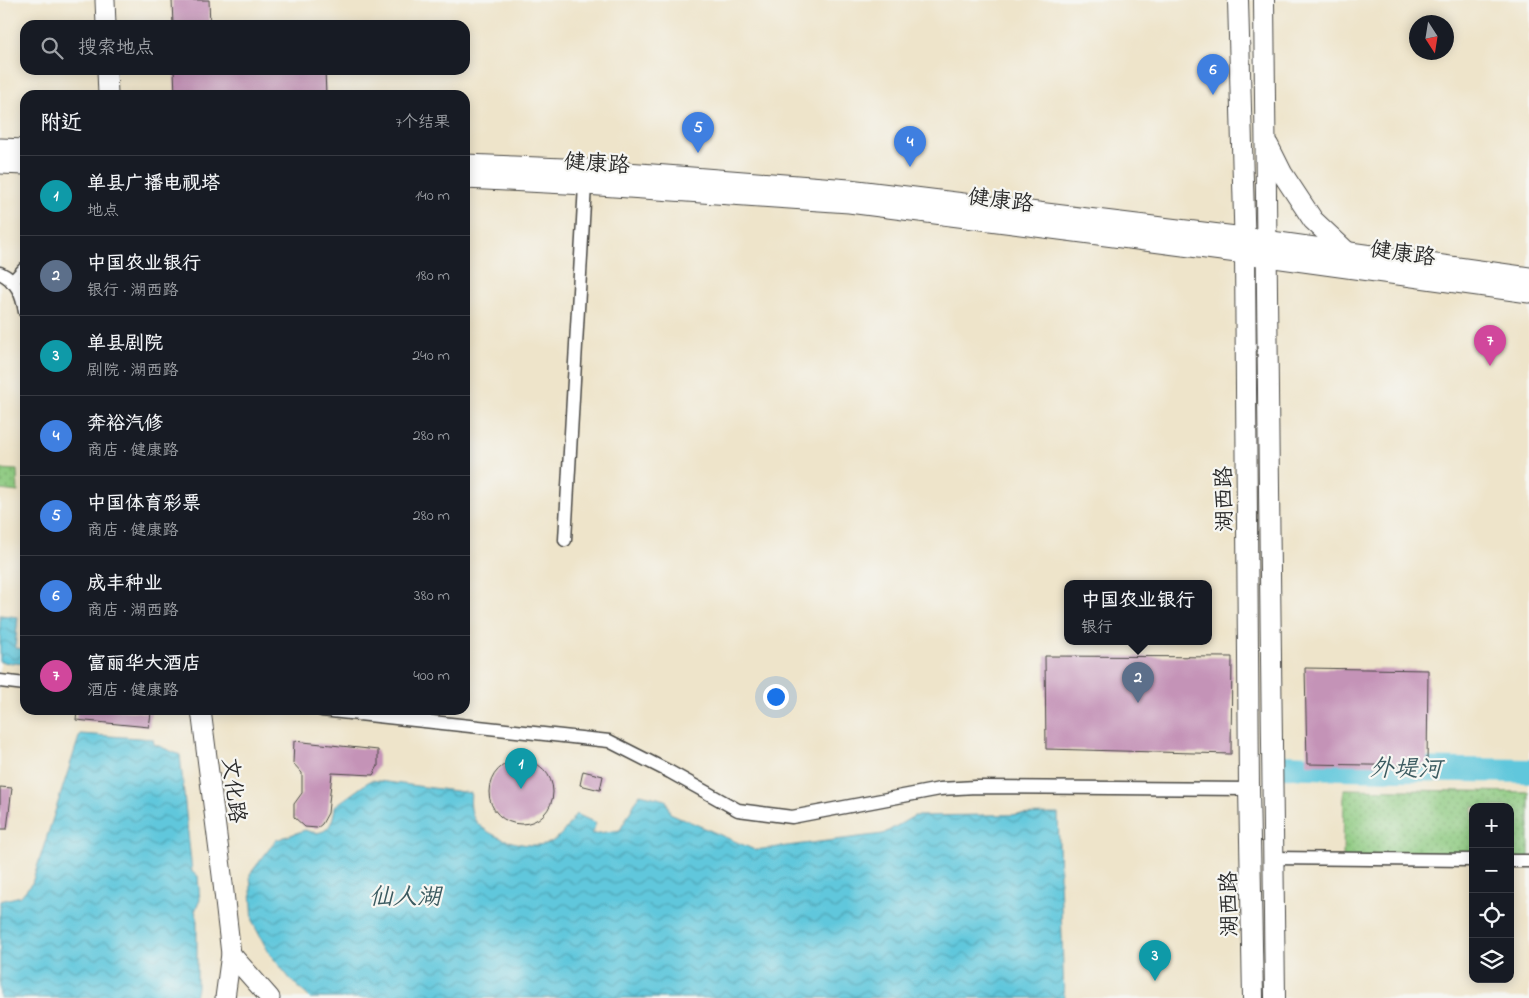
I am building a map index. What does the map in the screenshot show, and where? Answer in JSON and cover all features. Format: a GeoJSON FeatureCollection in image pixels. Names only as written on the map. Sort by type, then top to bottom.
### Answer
{"type":"FeatureCollection","features":[{"type":"Feature","properties":{"kind":"main road"},"geometry":{"type":"LineString","coordinates":[[105,0],[106,20]]}},
{"type":"Feature","properties":{"kind":"main road","name":"湖西路"},"geometry":{"type":"LineString","coordinates":[[1238,0],[1244,245],[1253,998]]}},
{"type":"Feature","properties":{"kind":"main road","name":"湖西路"},"geometry":{"type":"LineString","coordinates":[[1264,0],[1275,998]]}},
{"type":"Feature","properties":{"kind":"main road"},"geometry":{"type":"LineString","coordinates":[[107,75],[108,90]]}},
{"type":"Feature","properties":{"kind":"main road"},"geometry":{"type":"LineString","coordinates":[[1266,142],[1282,173],[1313,220],[1346,251]]}},
{"type":"Feature","properties":{"kind":"main road"},"geometry":{"type":"LineString","coordinates":[[0,148],[20,150]]}},
{"type":"Feature","properties":{"kind":"main road"},"geometry":{"type":"LineString","coordinates":[[0,164],[20,166]]}},
{"type":"Feature","properties":{"kind":"main road","name":"健康路"},"geometry":{"type":"LineString","coordinates":[[470,164],[588,169],[849,189],[1244,245],[1529,293]]}},
{"type":"Feature","properties":{"kind":"main road","name":"健康路"},"geometry":{"type":"LineString","coordinates":[[470,178],[849,203],[1244,245]]}},
{"type":"Feature","properties":{"kind":"main road","name":"健康路"},"geometry":{"type":"LineString","coordinates":[[1268,249],[1346,251],[1529,277]]}},
{"type":"Feature","properties":{"kind":"main road","name":"文化路"},"geometry":{"type":"LineString","coordinates":[[202,715],[231,954]]}},
{"type":"Feature","properties":{"kind":"main road"},"geometry":{"type":"LineString","coordinates":[[225,998],[231,954]]}},
{"type":"Feature","properties":{"kind":"main road"},"geometry":{"type":"LineString","coordinates":[[231,954],[270,998]]}},
{"type":"Feature","properties":{"kind":"street"},"geometry":{"type":"LineString","coordinates":[[565,540],[585,185]]}},
{"type":"Feature","properties":{"kind":"street"},"geometry":{"type":"LineString","coordinates":[[0,273],[6,276],[20,292]]}},
{"type":"Feature","properties":{"kind":"street"},"geometry":{"type":"LineString","coordinates":[[12,282],[20,273]]}},
{"type":"Feature","properties":{"kind":"street"},"geometry":{"type":"LineString","coordinates":[[0,681],[20,683]]}},
{"type":"Feature","properties":{"kind":"street"},"geometry":{"type":"LineString","coordinates":[[368,715],[609,741],[738,810],[792,817],[940,789],[976,787],[1250,789]]}},
{"type":"Feature","properties":{"kind":"street"},"geometry":{"type":"LineString","coordinates":[[1272,858],[1469,860]]}},
{"type":"Feature","properties":{"kind":"street"},"geometry":{"type":"LineString","coordinates":[[1514,861],[1529,861]]}},
{"type":"Feature","properties":{"kind":"green space"},"geometry":{"type":"Polygon","coordinates":[[[0,469],[17,470],[18,492],[0,490],[0,469]]]}},
{"type":"Feature","properties":{"kind":"green space"},"geometry":{"type":"Polygon","coordinates":[[[1344,789],[1529,792],[1529,861],[1514,861],[1514,803],[1469,803],[1469,860],[1343,859],[1344,789]]]}},
{"type":"Feature","properties":{"kind":"water"},"geometry":{"type":"Polygon","coordinates":[[[0,615],[18,617],[15,648],[20,648],[20,664],[0,662],[0,615]]]}},
{"type":"Feature","properties":{"kind":"water"},"geometry":{"type":"Polygon","coordinates":[[[80,734],[153,739],[154,744],[180,755],[192,872],[198,876],[200,900],[195,911],[197,917],[197,987],[195,998],[0,998],[0,901],[21,896],[32,883],[80,734]]]}},
{"type":"Feature","properties":{"kind":"water","name":"仙人湖"},"geometry":{"type":"Polygon","coordinates":[[[371,780],[471,793],[472,814],[481,827],[501,838],[525,845],[548,843],[556,839],[576,814],[596,823],[592,834],[620,830],[640,794],[666,800],[670,813],[755,850],[883,834],[914,816],[1058,814],[1064,998],[310,998],[291,980],[269,953],[253,923],[250,874],[276,840],[305,830],[318,832],[327,828],[332,819],[335,806],[371,780]]]}},
{"type":"Feature","properties":{"kind":"building"},"geometry":{"type":"Polygon","coordinates":[[[172,0],[209,0],[210,20],[173,20],[172,0]]]}},
{"type":"Feature","properties":{"kind":"building"},"geometry":{"type":"Polygon","coordinates":[[[174,75],[325,75],[326,90],[175,90],[174,75]]]}},
{"type":"Feature","properties":{"kind":"building"},"geometry":{"type":"Polygon","coordinates":[[[1045,656],[1232,657],[1231,754],[1046,749],[1045,656]]]}},
{"type":"Feature","properties":{"kind":"building"},"geometry":{"type":"Polygon","coordinates":[[[1305,668],[1428,670],[1427,766],[1307,764],[1305,668]]]}},
{"type":"Feature","properties":{"kind":"building"},"geometry":{"type":"Polygon","coordinates":[[[76,715],[151,715],[149,727],[76,720],[76,715]]]}},
{"type":"Feature","properties":{"kind":"building"},"geometry":{"type":"Polygon","coordinates":[[[294,741],[378,750],[378,766],[373,775],[332,773],[328,813],[322,824],[317,828],[305,827],[294,817],[294,804],[302,793],[302,773],[293,763],[294,741]]]}},
{"type":"Feature","properties":{"kind":"building"},"geometry":{"type":"Polygon","coordinates":[[[521,760],[539,765],[544,769],[548,774],[553,792],[548,810],[544,815],[539,819],[521,824],[503,819],[498,815],[494,810],[489,792],[494,774],[498,769],[503,765],[521,760]]]}},
{"type":"Feature","properties":{"kind":"building"},"geometry":{"type":"Polygon","coordinates":[[[583,771],[603,776],[600,790],[580,785],[583,771]]]}},
{"type":"Feature","properties":{"kind":"building"},"geometry":{"type":"Polygon","coordinates":[[[0,787],[12,788],[7,829],[0,829],[0,787]]]}},
{"type":"Feature","properties":{"kind":"waterway","name":"外堤河"},"geometry":{"type":"LineString","coordinates":[[1283,766],[1529,771]]}},
{"type":"Feature","properties":{"kind":"place","name":"成丰种业"},"geometry":{"type":"Point","coordinates":[1213,95]}},
{"type":"Feature","properties":{"kind":"place","name":"中国体育彩票"},"geometry":{"type":"Point","coordinates":[698,153]}},
{"type":"Feature","properties":{"kind":"place","name":"奔裕汽修"},"geometry":{"type":"Point","coordinates":[910,167]}},
{"type":"Feature","properties":{"kind":"place","name":"富丽华大酒店"},"geometry":{"type":"Point","coordinates":[1490,366]}},
{"type":"Feature","properties":{"kind":"place","name":"中国农业银行"},"geometry":{"type":"Point","coordinates":[1138,703]}},
{"type":"Feature","properties":{"kind":"place","name":"单县广播电视塔"},"geometry":{"type":"Point","coordinates":[521,789]}},
{"type":"Feature","properties":{"kind":"place","name":"单县剧院"},"geometry":{"type":"Point","coordinates":[1155,981]}}]}
